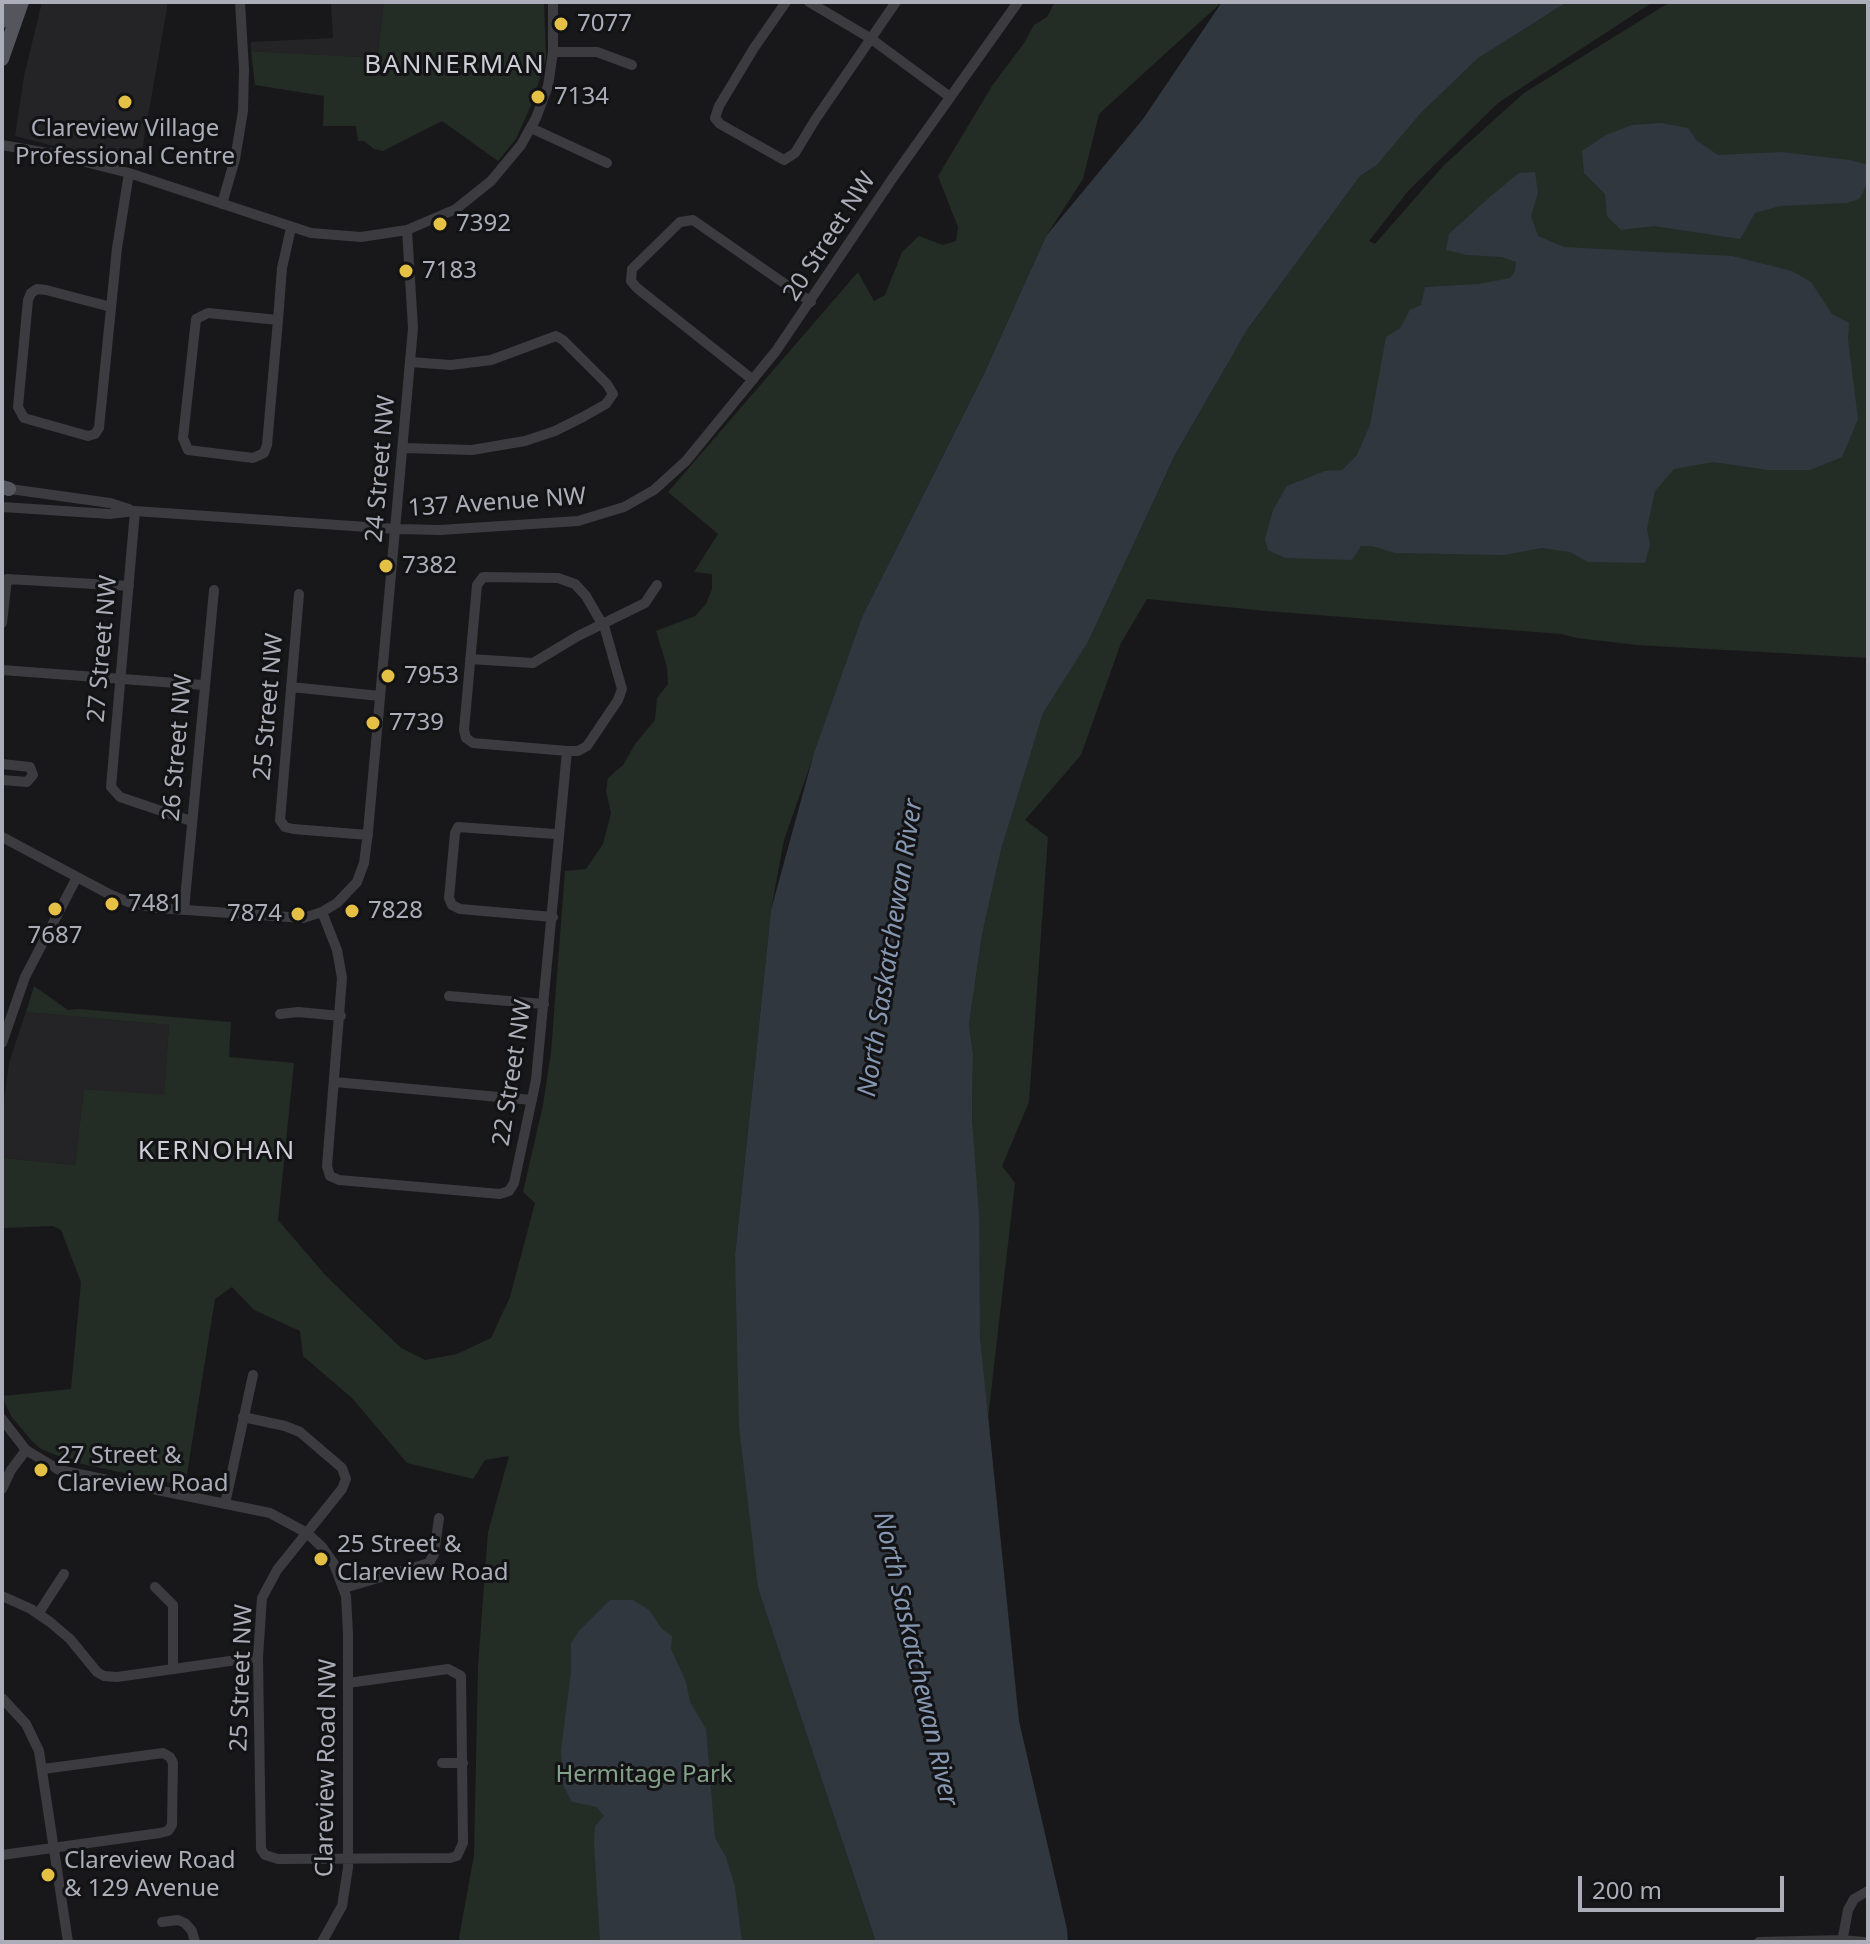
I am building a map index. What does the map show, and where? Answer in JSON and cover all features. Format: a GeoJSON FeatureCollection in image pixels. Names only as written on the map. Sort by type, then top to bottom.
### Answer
{"type":"FeatureCollection","features":[{"type":"Feature","properties":{"kind":"main road"},"geometry":{"type":"LineString","coordinates":[[2,21],[10,2]]}},
{"type":"Feature","properties":{"kind":"main road"},"geometry":{"type":"LineString","coordinates":[[2,59],[22,2]]}},
{"type":"Feature","properties":{"kind":"street"},"geometry":{"type":"LineString","coordinates":[[222,204],[235,159],[243,111],[240,2]]}},
{"type":"Feature","properties":{"kind":"street"},"geometry":{"type":"LineString","coordinates":[[2,145],[129,173],[320,235],[347,237],[407,230],[456,209],[502,170],[531,128],[548,86],[553,52],[553,2]]}},
{"type":"Feature","properties":{"kind":"street"},"geometry":{"type":"LineString","coordinates":[[786,2],[726,94],[715,118],[720,124],[784,160],[795,153],[896,2]]}},
{"type":"Feature","properties":{"kind":"street"},"geometry":{"type":"LineString","coordinates":[[809,2],[870,38],[950,97]]}},
{"type":"Feature","properties":{"kind":"street","name":"20 Street NW"},"geometry":{"type":"LineString","coordinates":[[662,483],[686,461],[753,380],[811,302],[892,179],[1018,2]]}},
{"type":"Feature","properties":{"kind":"street"},"geometry":{"type":"LineString","coordinates":[[553,52],[597,52],[632,65]]}},
{"type":"Feature","properties":{"kind":"street"},"geometry":{"type":"LineString","coordinates":[[531,128],[607,163]]}},
{"type":"Feature","properties":{"kind":"street"},"geometry":{"type":"LineString","coordinates":[[111,307],[46,290],[33,291],[28,300],[18,407],[24,418],[83,435],[95,434],[100,424],[119,228],[129,173]]}},
{"type":"Feature","properties":{"kind":"street"},"geometry":{"type":"LineString","coordinates":[[753,380],[637,288],[630,277],[636,264],[680,222],[689,219],[700,223],[811,302]]}},
{"type":"Feature","properties":{"kind":"street"},"geometry":{"type":"LineString","coordinates":[[278,320],[208,313],[199,316],[194,323],[183,438],[186,447],[195,452],[253,458],[262,456],[267,445],[278,320],[282,268],[291,228]]}},
{"type":"Feature","properties":{"kind":"street","name":"24 Street NW"},"geometry":{"type":"LineString","coordinates":[[322,912],[345,897],[361,871],[368,835],[410,362],[412,301],[407,230]]}},
{"type":"Feature","properties":{"kind":"street"},"geometry":{"type":"LineString","coordinates":[[403,448],[472,450],[525,441],[583,417],[606,404],[613,394],[607,384],[556,336],[512,354],[477,363],[410,362]]}},
{"type":"Feature","properties":{"kind":"street","name":"137 Avenue NW"},"geometry":{"type":"LineString","coordinates":[[2,507],[110,514],[135,511],[440,530],[578,521],[624,507],[662,483]]}},
{"type":"Feature","properties":{"kind":"street","name":"137 Avenue NW"},"geometry":{"type":"LineString","coordinates":[[4,488],[110,503],[135,511]]}},
{"type":"Feature","properties":{"kind":"street","name":"27 Street NW"},"geometry":{"type":"LineString","coordinates":[[135,511],[111,783],[113,791],[120,797],[191,821]]}},
{"type":"Feature","properties":{"kind":"street"},"geometry":{"type":"LineString","coordinates":[[483,577],[551,577],[570,581],[579,588],[603,624],[622,692],[587,746],[578,751],[567,751],[469,741],[464,730],[470,659],[477,585],[483,577]]}},
{"type":"Feature","properties":{"kind":"street"},"geometry":{"type":"LineString","coordinates":[[2,623],[7,579],[129,586]]}},
{"type":"Feature","properties":{"kind":"street"},"geometry":{"type":"LineString","coordinates":[[470,659],[533,663],[645,603],[657,585]]}},
{"type":"Feature","properties":{"kind":"street","name":"26 Street NW"},"geometry":{"type":"LineString","coordinates":[[184,910],[214,590]]}},
{"type":"Feature","properties":{"kind":"street","name":"25 Street NW"},"geometry":{"type":"LineString","coordinates":[[299,594],[279,813],[282,824],[293,829],[368,835]]}},
{"type":"Feature","properties":{"kind":"street"},"geometry":{"type":"LineString","coordinates":[[2,670],[203,685]]}},
{"type":"Feature","properties":{"kind":"street"},"geometry":{"type":"LineString","coordinates":[[291,687],[380,696]]}},
{"type":"Feature","properties":{"kind":"street","name":"22 Street NW"},"geometry":{"type":"LineString","coordinates":[[335,1082],[328,1174],[336,1179],[353,1181],[500,1194],[509,1191],[514,1183],[532,1100],[549,959],[567,751]]}},
{"type":"Feature","properties":{"kind":"street"},"geometry":{"type":"LineString","coordinates":[[2,764],[30,767],[33,775],[27,782],[2,780]]}},
{"type":"Feature","properties":{"kind":"street"},"geometry":{"type":"LineString","coordinates":[[553,917],[460,909],[452,905],[449,898],[458,827],[555,834],[559,837]]}},
{"type":"Feature","properties":{"kind":"street"},"geometry":{"type":"LineString","coordinates":[[2,837],[128,902],[293,919],[322,912],[340,959],[342,985],[335,1082],[532,1100]]}},
{"type":"Feature","properties":{"kind":"street"},"geometry":{"type":"LineString","coordinates":[[2,1043],[25,977],[77,877]]}},
{"type":"Feature","properties":{"kind":"street"},"geometry":{"type":"LineString","coordinates":[[449,996],[544,1004]]}},
{"type":"Feature","properties":{"kind":"street"},"geometry":{"type":"LineString","coordinates":[[280,1014],[298,1012],[341,1016]]}},
{"type":"Feature","properties":{"kind":"street"},"geometry":{"type":"LineString","coordinates":[[225,1504],[253,1375]]}},
{"type":"Feature","properties":{"kind":"street","name":"25 Street NW"},"geometry":{"type":"LineString","coordinates":[[243,1417],[300,1432],[342,1468],[346,1479],[342,1489],[277,1570],[262,1598],[258,1657],[259,1844],[265,1855],[278,1859],[348,1859]]}},
{"type":"Feature","properties":{"kind":"street","name":"Clareview Road NW"},"geometry":{"type":"LineString","coordinates":[[2,1419],[26,1450],[46,1464],[76,1475],[270,1513],[307,1533],[329,1555],[344,1588],[348,1623],[348,1859],[342,1906],[322,1942]]}},
{"type":"Feature","properties":{"kind":"street"},"geometry":{"type":"LineString","coordinates":[[2,1489],[26,1450]]}},
{"type":"Feature","properties":{"kind":"street"},"geometry":{"type":"LineString","coordinates":[[344,1588],[429,1563],[434,1554],[439,1518]]}},
{"type":"Feature","properties":{"kind":"street"},"geometry":{"type":"LineString","coordinates":[[38,1614],[64,1574]]}},
{"type":"Feature","properties":{"kind":"street"},"geometry":{"type":"LineString","coordinates":[[155,1587],[173,1605],[173,1669]]}},
{"type":"Feature","properties":{"kind":"street"},"geometry":{"type":"LineString","coordinates":[[2,1596],[38,1614],[70,1639],[97,1672],[104,1676],[258,1657]]}},
{"type":"Feature","properties":{"kind":"street"},"geometry":{"type":"LineString","coordinates":[[348,1683],[448,1669],[459,1672],[463,1685],[463,1843],[460,1853],[450,1858],[348,1859]]}},
{"type":"Feature","properties":{"kind":"street"},"geometry":{"type":"LineString","coordinates":[[2,1698],[21,1716],[31,1733],[43,1769],[68,1942]]}},
{"type":"Feature","properties":{"kind":"street"},"geometry":{"type":"LineString","coordinates":[[2,1855],[160,1833],[170,1829],[173,1818],[173,1767],[170,1757],[159,1752],[43,1769]]}},
{"type":"Feature","properties":{"kind":"street"},"geometry":{"type":"LineString","coordinates":[[442,1763],[463,1763]]}},
{"type":"Feature","properties":{"kind":"street"},"geometry":{"type":"LineString","coordinates":[[1842,1941],[1848,1910],[1854,1899],[1868,1891]]}},
{"type":"Feature","properties":{"kind":"street"},"geometry":{"type":"LineString","coordinates":[[162,1922],[178,1920],[185,1923],[192,1931],[195,1942]]}},
{"type":"Feature","properties":{"kind":"street"},"geometry":{"type":"LineString","coordinates":[[1759,1942],[1864,1942]]}},
{"type":"Feature","properties":{"kind":"shaded area"},"geometry":{"type":"Polygon","coordinates":[[[42,2],[168,2],[139,168],[15,136],[24,76],[42,2]]]}},
{"type":"Feature","properties":{"kind":"shaded area"},"geometry":{"type":"Polygon","coordinates":[[[331,2],[384,2],[377,58],[251,51],[251,42],[333,38],[331,2]]]}},
{"type":"Feature","properties":{"kind":"shaded area"},"geometry":{"type":"Polygon","coordinates":[[[26,1012],[169,1025],[164,1096],[84,1089],[75,1165],[2,1158],[2,1114],[9,1063],[26,1012]]]}},
{"type":"Feature","properties":{"kind":"green space"},"geometry":{"type":"Polygon","coordinates":[[[384,2],[544,2],[546,59],[516,139],[498,161],[442,121],[383,151],[374,149],[364,141],[358,141],[356,126],[323,126],[324,96],[255,85],[251,51],[377,58],[384,2]]]}},
{"type":"Feature","properties":{"kind":"green space","name":"Hermitage Park"},"geometry":{"type":"Polygon","coordinates":[[[1055,2],[1222,2],[1099,114],[1083,179],[1046,236],[984,374],[862,617],[784,840],[771,910],[735,1255],[758,1588],[876,1942],[461,1942],[459,1938],[474,1855],[478,1666],[488,1532],[509,1456],[485,1460],[473,1479],[407,1463],[352,1398],[303,1356],[300,1331],[254,1310],[232,1287],[215,1299],[185,1486],[73,1462],[41,1449],[31,1440],[11,1416],[2,1396],[71,1389],[81,1282],[61,1230],[53,1226],[2,1228],[2,1158],[75,1165],[84,1089],[164,1095],[169,1025],[26,1012],[34,986],[68,1010],[231,1022],[229,1057],[294,1063],[278,1220],[327,1277],[401,1348],[425,1360],[457,1354],[491,1338],[510,1297],[535,1203],[523,1192],[543,1105],[551,1052],[565,871],[586,869],[603,844],[611,813],[606,791],[608,778],[623,765],[655,720],[657,698],[668,684],[667,667],[656,631],[695,616],[706,604],[712,589],[712,574],[694,572],[718,534],[668,492],[858,272],[874,301],[885,295],[902,252],[919,236],[943,245],[956,241],[958,227],[938,176],[992,86],[1034,25],[1047,17],[1055,2]]]}},
{"type":"Feature","properties":{"kind":"green space"},"geometry":{"type":"Polygon","coordinates":[[[1567,2],[1653,2],[1498,103],[1409,190],[1369,241],[1375,244],[1444,165],[1524,93],[1670,2],[1868,2],[1868,658],[1637,645],[1561,634],[1147,599],[1121,643],[1081,755],[1025,820],[1048,837],[1029,1102],[1002,1166],[1015,1183],[988,1418],[980,1336],[972,1119],[973,1054],[969,1024],[982,935],[1001,850],[1043,712],[1088,642],[1175,455],[1247,330],[1360,176],[1377,165],[1420,114],[1477,59],[1567,2]]]}},
{"type":"Feature","properties":{"kind":"water","name":"North Saskatchewan River"},"geometry":{"type":"Polygon","coordinates":[[[1222,2],[1567,2],[1477,59],[1420,114],[1377,165],[1360,176],[1247,330],[1175,455],[1088,642],[1043,713],[1001,850],[982,935],[969,1024],[973,1054],[972,1119],[979,1215],[980,1336],[1019,1721],[1068,1942],[876,1942],[758,1588],[739,1426],[735,1255],[771,910],[814,753],[862,617],[984,374],[1046,236],[1143,119],[1222,2]]]}},
{"type":"Feature","properties":{"kind":"water"},"geometry":{"type":"Polygon","coordinates":[[[1661,123],[1688,128],[1696,140],[1718,155],[1781,152],[1868,165],[1868,183],[1859,199],[1847,203],[1780,206],[1755,213],[1740,239],[1654,226],[1621,230],[1607,216],[1605,194],[1584,173],[1582,151],[1606,135],[1632,125],[1661,123]]]}},
{"type":"Feature","properties":{"kind":"water"},"geometry":{"type":"Polygon","coordinates":[[[1535,172],[1538,193],[1531,216],[1538,236],[1564,247],[1732,256],[1792,271],[1811,282],[1832,314],[1849,323],[1848,339],[1858,419],[1842,457],[1810,470],[1768,470],[1713,462],[1674,469],[1655,491],[1647,528],[1650,545],[1645,563],[1588,562],[1570,552],[1542,548],[1504,555],[1395,553],[1361,546],[1352,560],[1285,558],[1268,550],[1265,539],[1273,510],[1287,486],[1325,471],[1342,470],[1357,455],[1370,425],[1386,337],[1400,328],[1410,310],[1421,305],[1425,287],[1479,284],[1510,278],[1515,271],[1516,262],[1502,257],[1446,250],[1449,234],[1519,173],[1535,172]]]}},
{"type":"Feature","properties":{"kind":"water"},"geometry":{"type":"Polygon","coordinates":[[[610,1600],[633,1600],[649,1610],[662,1629],[672,1636],[671,1649],[686,1682],[690,1702],[706,1729],[715,1838],[726,1857],[735,1887],[742,1942],[600,1942],[594,1842],[595,1826],[604,1816],[597,1807],[572,1802],[563,1785],[561,1750],[571,1672],[571,1643],[610,1600]]]}},
{"type":"Feature","properties":{"kind":"place","name":"7077"},"geometry":{"type":"Point","coordinates":[561,24]}},
{"type":"Feature","properties":{"kind":"place","name":"7134"},"geometry":{"type":"Point","coordinates":[538,97]}},
{"type":"Feature","properties":{"kind":"place","name":"Clareview Village Professional Centre"},"geometry":{"type":"Point","coordinates":[125,102]}},
{"type":"Feature","properties":{"kind":"place","name":"7392"},"geometry":{"type":"Point","coordinates":[440,224]}},
{"type":"Feature","properties":{"kind":"place","name":"7183"},"geometry":{"type":"Point","coordinates":[406,271]}},
{"type":"Feature","properties":{"kind":"place","name":"7382"},"geometry":{"type":"Point","coordinates":[386,566]}},
{"type":"Feature","properties":{"kind":"place","name":"7953"},"geometry":{"type":"Point","coordinates":[388,676]}},
{"type":"Feature","properties":{"kind":"place","name":"7739"},"geometry":{"type":"Point","coordinates":[373,723]}},
{"type":"Feature","properties":{"kind":"place","name":"7481"},"geometry":{"type":"Point","coordinates":[112,904]}},
{"type":"Feature","properties":{"kind":"place","name":"7687"},"geometry":{"type":"Point","coordinates":[55,909]}},
{"type":"Feature","properties":{"kind":"place","name":"7828"},"geometry":{"type":"Point","coordinates":[352,911]}},
{"type":"Feature","properties":{"kind":"place","name":"7874"},"geometry":{"type":"Point","coordinates":[298,914]}},
{"type":"Feature","properties":{"kind":"place","name":"27 Street & Clareview Road"},"geometry":{"type":"Point","coordinates":[41,1470]}},
{"type":"Feature","properties":{"kind":"place","name":"25 Street & Clareview Road"},"geometry":{"type":"Point","coordinates":[321,1559]}},
{"type":"Feature","properties":{"kind":"place","name":"Clareview Road & 129 Avenue"},"geometry":{"type":"Point","coordinates":[48,1875]}},
{"type":"Feature","properties":{"kind":"district","name":"BANNERMAN"},"geometry":{"type":"Point","coordinates":[455,66]}},
{"type":"Feature","properties":{"kind":"district","name":"KERNOHAN"},"geometry":{"type":"Point","coordinates":[217,1152]}}]}
